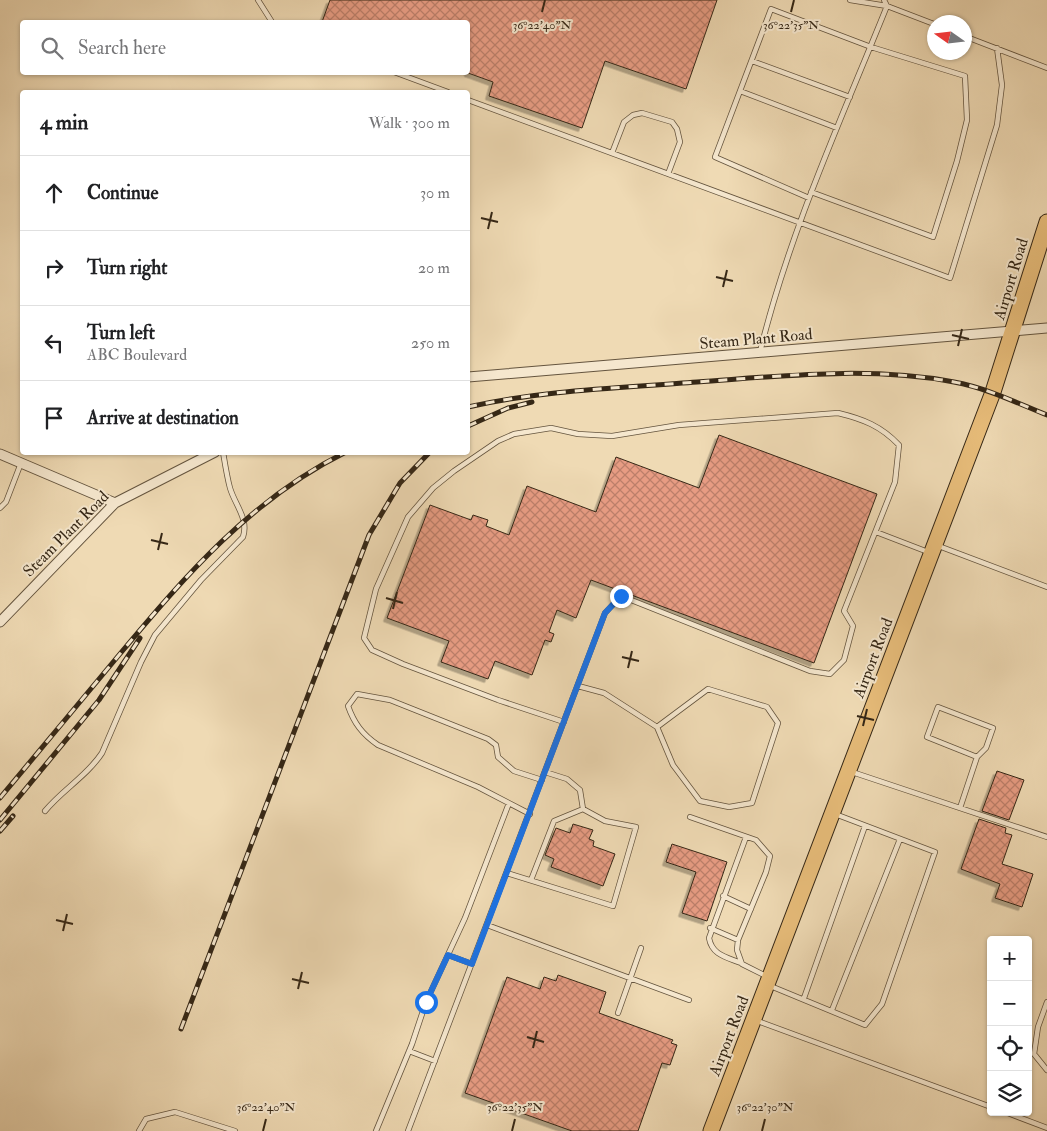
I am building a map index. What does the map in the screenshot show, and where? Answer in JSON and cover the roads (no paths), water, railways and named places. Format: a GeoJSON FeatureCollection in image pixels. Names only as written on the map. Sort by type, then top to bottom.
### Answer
{"type":"FeatureCollection","features":[{"type":"Feature","properties":{"kind":"highway","name":"Airport Road"},"geometry":{"type":"LineString","coordinates":[[711,1131],[933,549],[1013,331],[1047,222]]}},
{"type":"Feature","properties":{"kind":"street","name":"Steam Plant Road"},"geometry":{"type":"LineString","coordinates":[[470,377],[1047,328]]}},
{"type":"Feature","properties":{"kind":"street"},"geometry":{"type":"LineString","coordinates":[[0,454],[116,502]]}},
{"type":"Feature","properties":{"kind":"street","name":"Steam Plant Road"},"geometry":{"type":"LineString","coordinates":[[0,622],[116,502],[209,455]]}},
{"type":"Feature","properties":{"kind":"lane"},"geometry":{"type":"LineString","coordinates":[[258,0],[271,20]]}},
{"type":"Feature","properties":{"kind":"lane"},"geometry":{"type":"LineString","coordinates":[[850,0],[887,6],[927,21]]}},
{"type":"Feature","properties":{"kind":"lane"},"geometry":{"type":"LineString","coordinates":[[760,353],[770,314],[800,223],[887,6],[884,0]]}},
{"type":"Feature","properties":{"kind":"lane"},"geometry":{"type":"LineString","coordinates":[[809,198],[716,157],[771,9],[870,47],[965,76],[966,120],[958,161],[933,238],[811,192]]}},
{"type":"Feature","properties":{"kind":"lane"},"geometry":{"type":"LineString","coordinates":[[972,39],[1047,68]]}},
{"type":"Feature","properties":{"kind":"lane"},"geometry":{"type":"LineString","coordinates":[[470,101],[950,278],[996,125],[1002,85],[997,48]]}},
{"type":"Feature","properties":{"kind":"lane"},"geometry":{"type":"LineString","coordinates":[[752,61],[850,97]]}},
{"type":"Feature","properties":{"kind":"lane"},"geometry":{"type":"LineString","coordinates":[[402,75],[443,90]]}},
{"type":"Feature","properties":{"kind":"lane"},"geometry":{"type":"LineString","coordinates":[[740,91],[838,128]]}},
{"type":"Feature","properties":{"kind":"lane"},"geometry":{"type":"LineString","coordinates":[[612,153],[624,122],[633,115],[642,113],[672,122],[677,129],[680,142],[668,174]]}},
{"type":"Feature","properties":{"kind":"lane"},"geometry":{"type":"LineString","coordinates":[[408,1131],[530,814],[605,613],[621,596],[810,671],[830,674],[844,660],[854,626],[844,611],[895,482],[899,444],[886,431],[863,419],[838,413],[679,424],[612,436],[578,434],[550,428],[514,434],[498,441],[454,471],[434,488],[408,518],[376,589],[364,638],[372,650],[403,664],[498,700],[564,722]]}},
{"type":"Feature","properties":{"kind":"lane"},"geometry":{"type":"LineString","coordinates":[[45,811],[68,787],[94,765],[102,753],[141,662],[155,635],[201,580],[243,537],[245,530],[244,520],[230,489],[224,455]]}},
{"type":"Feature","properties":{"kind":"lane"},"geometry":{"type":"LineString","coordinates":[[0,508],[6,502],[21,462]]}},
{"type":"Feature","properties":{"kind":"lane"},"geometry":{"type":"LineString","coordinates":[[876,532],[1047,587]]}},
{"type":"Feature","properties":{"kind":"lane"},"geometry":{"type":"LineString","coordinates":[[578,686],[604,693],[657,727],[673,765],[700,801],[730,807],[752,803],[778,723],[767,706],[708,689],[657,727]]}},
{"type":"Feature","properties":{"kind":"lane"},"geometry":{"type":"LineString","coordinates":[[530,814],[478,787],[378,745],[364,735],[352,719],[348,706],[357,694],[390,700],[488,739],[496,745],[498,757],[514,771],[542,780]]}},
{"type":"Feature","properties":{"kind":"lane"},"geometry":{"type":"LineString","coordinates":[[960,808],[977,757],[986,748],[992,728],[938,707],[927,737],[977,757]]}},
{"type":"Feature","properties":{"kind":"lane"},"geometry":{"type":"LineString","coordinates":[[848,771],[1047,837]]}},
{"type":"Feature","properties":{"kind":"lane"},"geometry":{"type":"LineString","coordinates":[[545,772],[567,779],[580,790],[583,809]]}},
{"type":"Feature","properties":{"kind":"lane"},"geometry":{"type":"LineString","coordinates":[[376,1131],[409,1051],[426,1002],[448,955],[509,803]]}},
{"type":"Feature","properties":{"kind":"lane"},"geometry":{"type":"LineString","coordinates":[[507,873],[613,906],[636,827],[606,821],[583,809]]}},
{"type":"Feature","properties":{"kind":"lane"},"geometry":{"type":"LineString","coordinates":[[531,880],[554,821],[583,809]]}},
{"type":"Feature","properties":{"kind":"lane"},"geometry":{"type":"LineString","coordinates":[[746,836],[710,928],[709,938],[711,947],[716,953],[742,964],[768,981],[865,1025],[882,1004],[935,852],[832,813]]}},
{"type":"Feature","properties":{"kind":"lane"},"geometry":{"type":"LineString","coordinates":[[690,817],[756,840],[770,856],[766,872],[738,940],[737,950],[742,964]]}},
{"type":"Feature","properties":{"kind":"lane"},"geometry":{"type":"LineString","coordinates":[[804,998],[865,826]]}},
{"type":"Feature","properties":{"kind":"lane"},"geometry":{"type":"LineString","coordinates":[[832,1010],[900,839]]}},
{"type":"Feature","properties":{"kind":"lane"},"geometry":{"type":"LineString","coordinates":[[723,896],[751,909]]}},
{"type":"Feature","properties":{"kind":"lane"},"geometry":{"type":"LineString","coordinates":[[487,925],[689,1000]]}},
{"type":"Feature","properties":{"kind":"lane"},"geometry":{"type":"LineString","coordinates":[[710,928],[738,940]]}},
{"type":"Feature","properties":{"kind":"lane"},"geometry":{"type":"LineString","coordinates":[[618,1013],[641,948]]}},
{"type":"Feature","properties":{"kind":"lane"},"geometry":{"type":"LineString","coordinates":[[448,955],[472,964]]}},
{"type":"Feature","properties":{"kind":"lane"},"geometry":{"type":"LineString","coordinates":[[1047,1002],[1038,1028],[1034,1054],[1047,1070]]}},
{"type":"Feature","properties":{"kind":"lane"},"geometry":{"type":"LineString","coordinates":[[754,1019],[987,1106]]}},
{"type":"Feature","properties":{"kind":"lane"},"geometry":{"type":"LineString","coordinates":[[409,1051],[435,1061]]}},
{"type":"Feature","properties":{"kind":"lane"},"geometry":{"type":"LineString","coordinates":[[138,1131],[146,1119],[175,1112],[235,1131]]}},
{"type":"Feature","properties":{"kind":"lane"},"geometry":{"type":"LineString","coordinates":[[1016,1116],[1047,1128]]}},
{"type":"Feature","properties":{"kind":"railway"},"geometry":{"type":"LineString","coordinates":[[470,407],[496,401],[582,390],[794,375],[858,373],[890,374],[954,382],[1002,396],[1047,415]]}},
{"type":"Feature","properties":{"kind":"railway"},"geometry":{"type":"LineString","coordinates":[[470,425],[508,408],[532,402]]}},
{"type":"Feature","properties":{"kind":"railway"},"geometry":{"type":"LineString","coordinates":[[0,798],[195,568],[250,516],[280,492],[341,455]]}},
{"type":"Feature","properties":{"kind":"railway"},"geometry":{"type":"LineString","coordinates":[[181,1029],[369,535],[400,483],[427,455]]}},
{"type":"Feature","properties":{"kind":"railway"},"geometry":{"type":"LineString","coordinates":[[0,820],[99,700],[140,638]]}},
{"type":"Feature","properties":{"kind":"railway"},"geometry":{"type":"LineString","coordinates":[[0,831],[13,816]]}}]}
